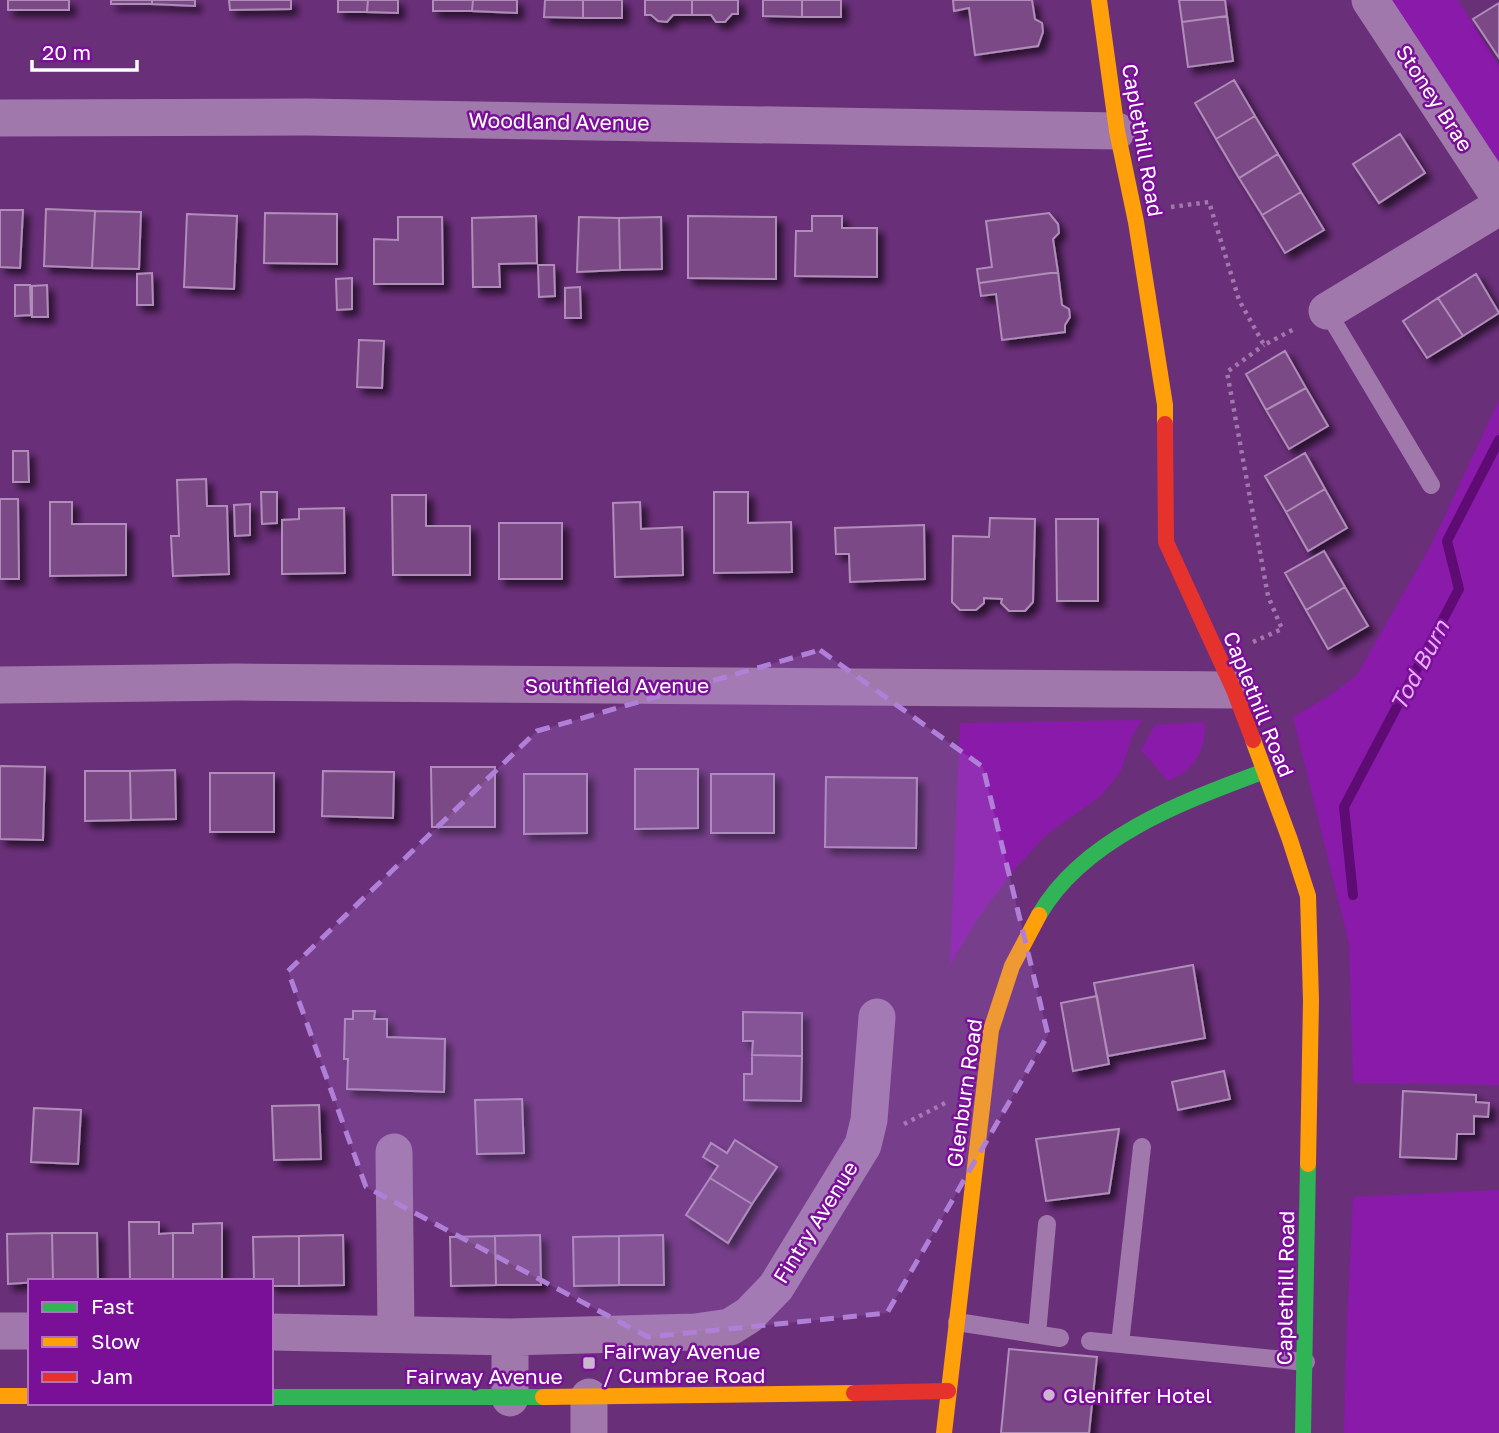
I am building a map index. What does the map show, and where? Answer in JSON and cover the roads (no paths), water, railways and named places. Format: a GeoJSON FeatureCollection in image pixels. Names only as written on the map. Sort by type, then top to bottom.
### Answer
{"type":"FeatureCollection","features":[{"type":"Feature","properties":{"kind":"street","name":"Caplethill Road"},"geometry":{"type":"LineString","coordinates":[[1099,0],[1117,131],[1136,222],[1165,405],[1166,542],[1234,690],[1308,896],[1311,1001],[1303,1433]]}},
{"type":"Feature","properties":{"kind":"street","name":"Stoney Brae"},"geometry":{"type":"LineString","coordinates":[[1370,0],[1499,196]]}},
{"type":"Feature","properties":{"kind":"street","name":"Woodland Avenue"},"geometry":{"type":"LineString","coordinates":[[0,118],[307,117],[1117,131]]}},
{"type":"Feature","properties":{"kind":"street"},"geometry":{"type":"LineString","coordinates":[[1327,311],[1499,206]]}},
{"type":"Feature","properties":{"kind":"street","name":"Southfield Avenue"},"geometry":{"type":"LineString","coordinates":[[0,685],[237,682],[1234,690]]}},
{"type":"Feature","properties":{"kind":"street","name":"Glenburn Road"},"geometry":{"type":"LineString","coordinates":[[944,1433],[990,1030],[1006,977],[1021,943],[1041,910],[1063,882],[1084,862],[1145,820],[1187,800],[1265,771]]}},
{"type":"Feature","properties":{"kind":"street","name":"Fintry Avenue"},"geometry":{"type":"LineString","coordinates":[[273,1332],[510,1336],[695,1332],[730,1326],[749,1315],[776,1287],[863,1144],[869,1120],[877,1017]]}},
{"type":"Feature","properties":{"kind":"street"},"geometry":{"type":"LineString","coordinates":[[394,1152],[396,1333]]}},
{"type":"Feature","properties":{"kind":"street"},"geometry":{"type":"LineString","coordinates":[[0,1331],[28,1331]]}},
{"type":"Feature","properties":{"kind":"street"},"geometry":{"type":"LineString","coordinates":[[510,1336],[510,1398]]}},
{"type":"Feature","properties":{"kind":"street","name":"Fairway Avenue"},"geometry":{"type":"LineString","coordinates":[[273,1397],[510,1398],[589,1415],[948,1391]]}},
{"type":"Feature","properties":{"kind":"street"},"geometry":{"type":"LineString","coordinates":[[0,1396],[28,1396]]}},
{"type":"Feature","properties":{"kind":"lane"},"geometry":{"type":"LineString","coordinates":[[1327,311],[1432,485]]}},
{"type":"Feature","properties":{"kind":"lane"},"geometry":{"type":"LineString","coordinates":[[1120,1344],[1142,1147]]}},
{"type":"Feature","properties":{"kind":"lane"},"geometry":{"type":"LineString","coordinates":[[1037,1334],[1047,1224]]}},
{"type":"Feature","properties":{"kind":"lane"},"geometry":{"type":"LineString","coordinates":[[957,1322],[1060,1338]]}},
{"type":"Feature","properties":{"kind":"lane"},"geometry":{"type":"LineString","coordinates":[[1090,1341],[1306,1362]]}},
{"type":"Feature","properties":{"kind":"waterway","name":"Tod Burn"},"geometry":{"type":"LineString","coordinates":[[1353,895],[1344,807],[1459,589],[1447,541],[1499,440]]}},
{"type":"Feature","properties":{"kind":"place","name":"Fairway Avenue / Cumbrae Road"},"geometry":{"type":"Point","coordinates":[589,1363]}},
{"type":"Feature","properties":{"kind":"place","name":"Gleniffer Hotel"},"geometry":{"type":"Point","coordinates":[1049,1395]}}]}
